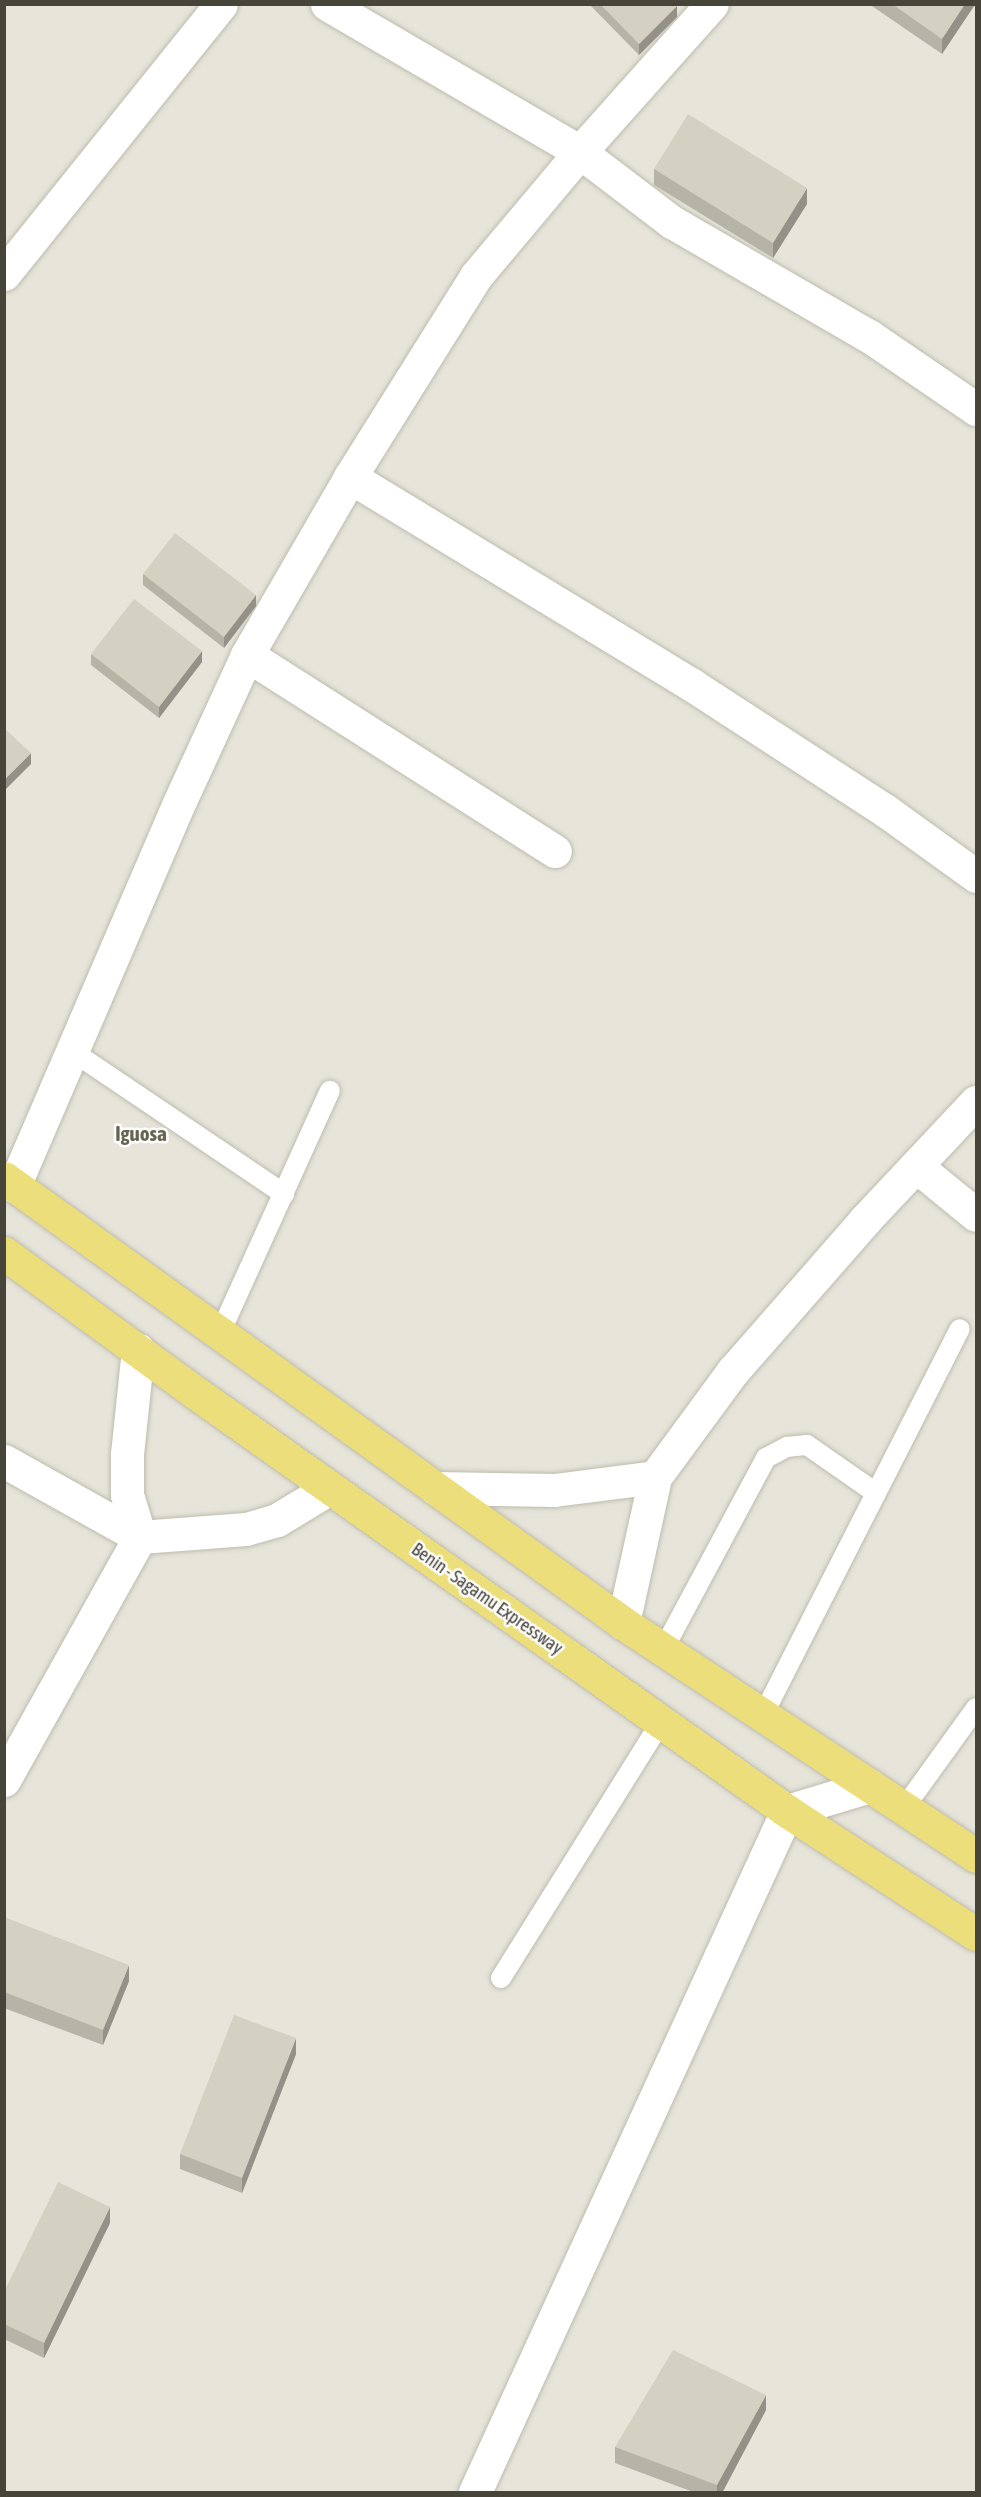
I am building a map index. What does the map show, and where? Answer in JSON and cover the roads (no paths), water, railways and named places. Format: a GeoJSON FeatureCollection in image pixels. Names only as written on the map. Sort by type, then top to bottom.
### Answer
{"type":"FeatureCollection","features":[{"type":"Feature","properties":{"kind":"highway"},"geometry":{"type":"LineString","coordinates":[[9,1182],[623,1623],[976,1856]]}},
{"type":"Feature","properties":{"kind":"highway","name":"Benin - Sagamu Expressway"},"geometry":{"type":"LineString","coordinates":[[4,1253],[330,1488],[787,1811],[976,1934]]}},
{"type":"Feature","properties":{"kind":"street"},"geometry":{"type":"LineString","coordinates":[[4,274],[221,4]]}},
{"type":"Feature","properties":{"kind":"street"},"geometry":{"type":"LineString","coordinates":[[327,4],[580,152],[672,222],[869,336],[976,409]]}},
{"type":"Feature","properties":{"kind":"street"},"geometry":{"type":"LineString","coordinates":[[9,1182],[72,1051],[179,803],[247,655],[350,477],[476,276],[580,152],[712,4]]}},
{"type":"Feature","properties":{"kind":"street"},"geometry":{"type":"LineString","coordinates":[[350,477],[692,685],[886,811],[976,876]]}},
{"type":"Feature","properties":{"kind":"street"},"geometry":{"type":"LineString","coordinates":[[247,655],[555,851]]}},
{"type":"Feature","properties":{"kind":"street"},"geometry":{"type":"LineString","coordinates":[[623,1623],[655,1477],[733,1371],[976,1102]]}},
{"type":"Feature","properties":{"kind":"street"},"geometry":{"type":"LineString","coordinates":[[916,1166],[976,1215]]}},
{"type":"Feature","properties":{"kind":"street"},"geometry":{"type":"LineString","coordinates":[[4,1780],[140,1537],[127,1496],[127,1454],[138,1350]]}},
{"type":"Feature","properties":{"kind":"street"},"geometry":{"type":"LineString","coordinates":[[4,1461],[140,1537],[246,1529],[277,1520],[330,1488]]}},
{"type":"Feature","properties":{"kind":"street"},"geometry":{"type":"LineString","coordinates":[[435,1488],[554,1490],[655,1477]]}},
{"type":"Feature","properties":{"kind":"street"},"geometry":{"type":"LineString","coordinates":[[486,2489],[787,1811],[870,1786]]}},
{"type":"Feature","properties":{"kind":"lane"},"geometry":{"type":"LineString","coordinates":[[72,1051],[284,1194]]}},
{"type":"Feature","properties":{"kind":"lane"},"geometry":{"type":"LineString","coordinates":[[220,1334],[330,1091]]}},
{"type":"Feature","properties":{"kind":"lane"},"geometry":{"type":"LineString","coordinates":[[763,1715],[960,1329]]}},
{"type":"Feature","properties":{"kind":"lane"},"geometry":{"type":"LineString","coordinates":[[663,1650],[766,1458],[787,1447],[807,1445],[876,1493]]}},
{"type":"Feature","properties":{"kind":"lane"},"geometry":{"type":"LineString","coordinates":[[904,1808],[976,1708]]}},
{"type":"Feature","properties":{"kind":"lane"},"geometry":{"type":"LineString","coordinates":[[501,1978],[661,1722]]}},
{"type":"Feature","properties":{"kind":"district","name":"Iguosa"},"geometry":{"type":"Point","coordinates":[141,1133]}}]}
